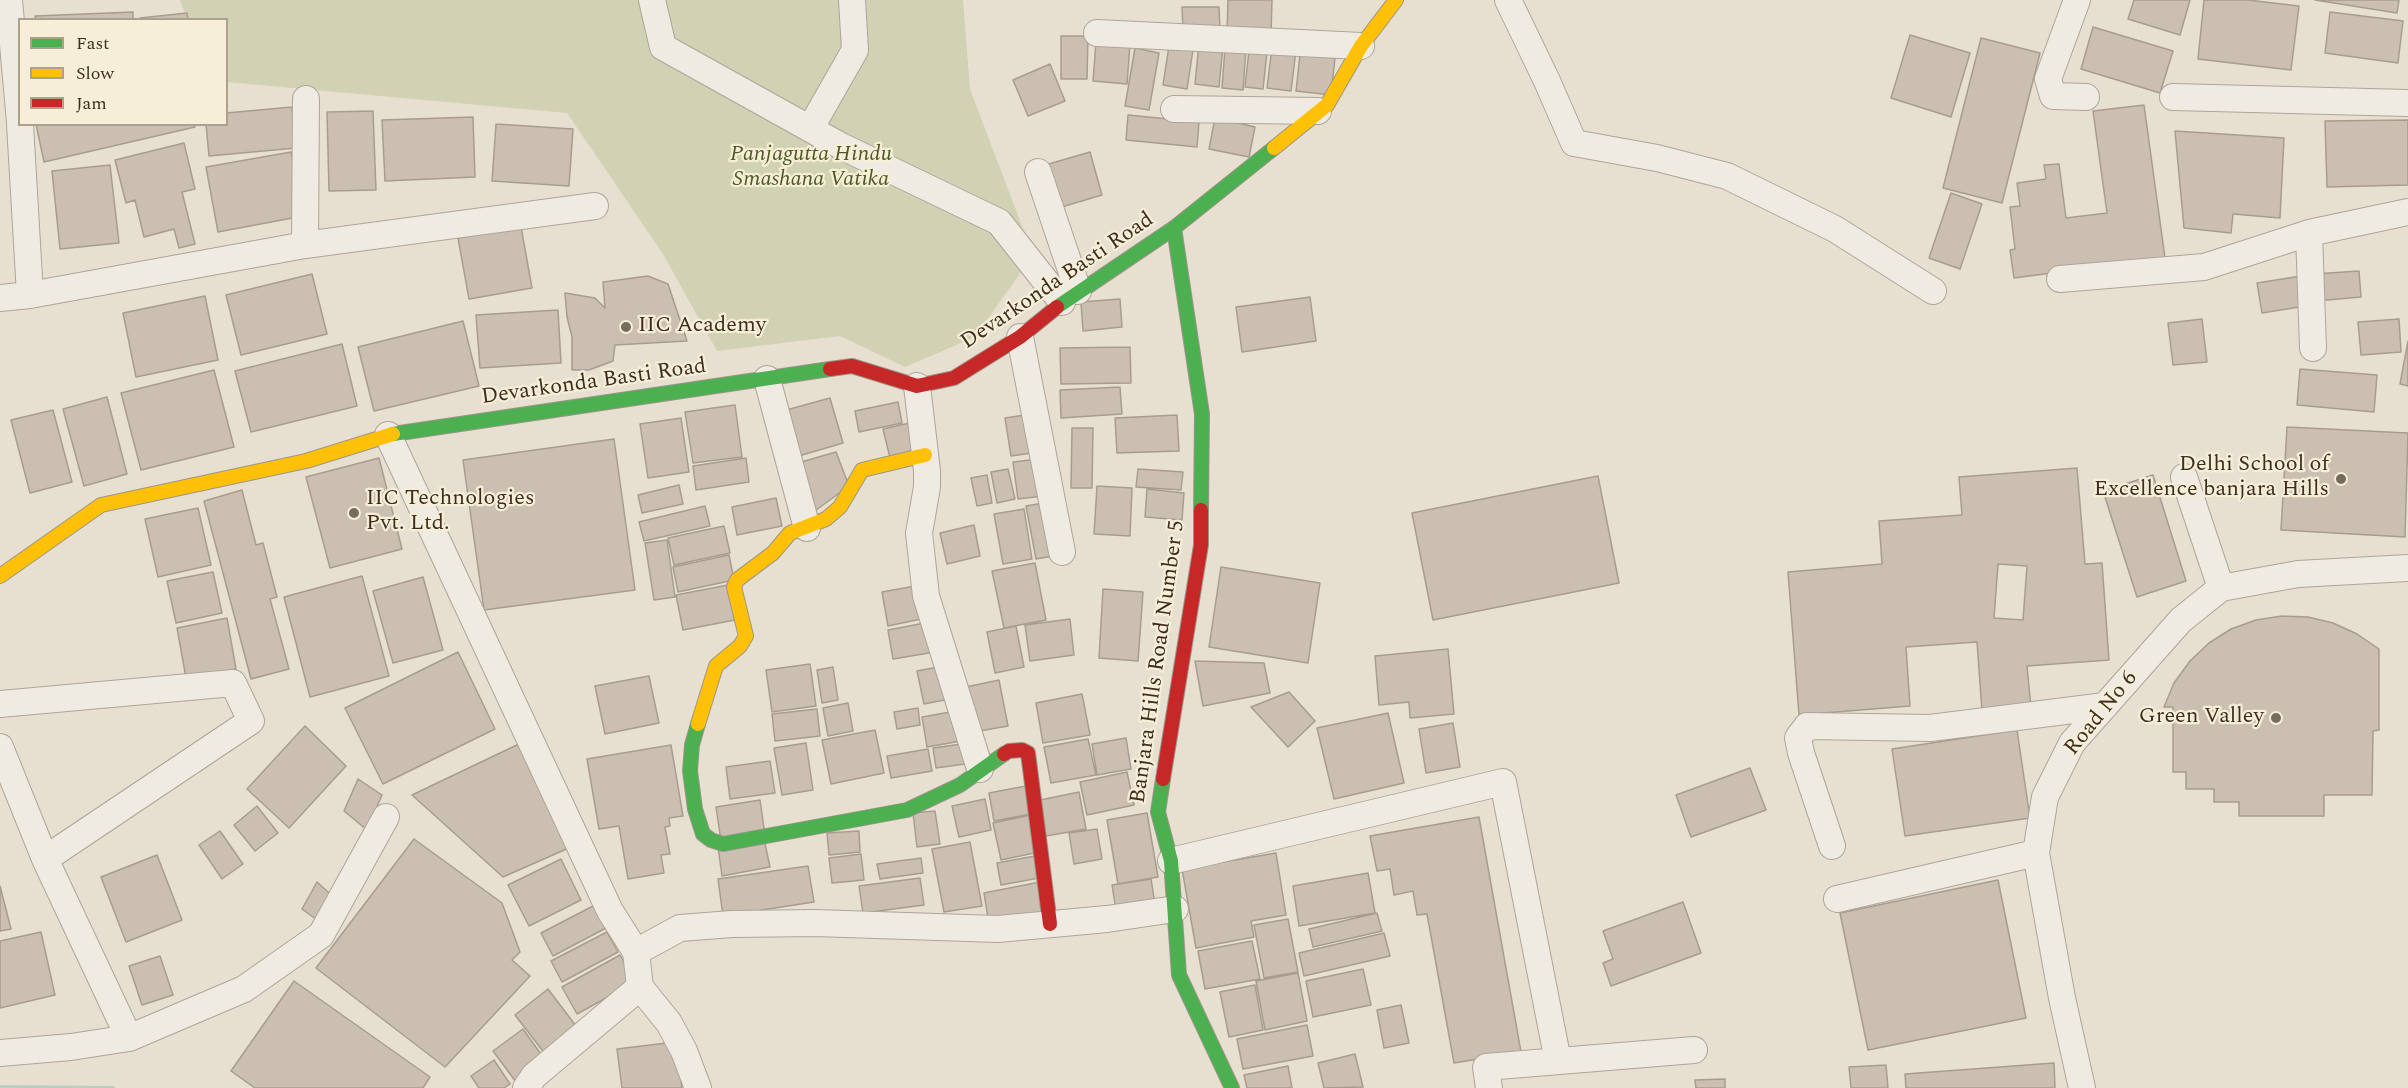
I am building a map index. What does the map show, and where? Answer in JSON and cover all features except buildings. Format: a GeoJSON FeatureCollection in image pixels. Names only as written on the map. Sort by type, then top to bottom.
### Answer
{"type":"FeatureCollection","features":[{"type":"Feature","properties":{"kind":"street"},"geometry":{"type":"LineString","coordinates":[[9,0],[18,84]]}},
{"type":"Feature","properties":{"kind":"street"},"geometry":{"type":"LineString","coordinates":[[652,0],[663,47],[810,129],[999,222],[1070,297]]}},
{"type":"Feature","properties":{"kind":"street"},"geometry":{"type":"LineString","coordinates":[[810,129],[855,50],[852,0]]}},
{"type":"Feature","properties":{"kind":"street"},"geometry":{"type":"LineString","coordinates":[[1174,228],[1327,105],[1361,46],[1396,0]]}},
{"type":"Feature","properties":{"kind":"street"},"geometry":{"type":"LineString","coordinates":[[1508,0],[1574,143],[1657,158],[1727,176],[1835,229],[1933,291]]}},
{"type":"Feature","properties":{"kind":"street"},"geometry":{"type":"LineString","coordinates":[[2077,0],[2048,79],[2053,96],[2086,97]]}},
{"type":"Feature","properties":{"kind":"street"},"geometry":{"type":"LineString","coordinates":[[1097,33],[1361,46]]}},
{"type":"Feature","properties":{"kind":"street"},"geometry":{"type":"LineString","coordinates":[[2173,97],[2408,103]]}},
{"type":"Feature","properties":{"kind":"street"},"geometry":{"type":"LineString","coordinates":[[305,245],[306,99]]}},
{"type":"Feature","properties":{"kind":"street"},"geometry":{"type":"LineString","coordinates":[[1174,109],[1318,111]]}},
{"type":"Feature","properties":{"kind":"street"},"geometry":{"type":"LineString","coordinates":[[20,126],[30,295]]}},
{"type":"Feature","properties":{"kind":"street"},"geometry":{"type":"LineString","coordinates":[[1038,172],[1070,297]]}},
{"type":"Feature","properties":{"kind":"street"},"geometry":{"type":"LineString","coordinates":[[0,298],[30,295],[305,245],[595,206]]}},
{"type":"Feature","properties":{"kind":"street"},"geometry":{"type":"LineString","coordinates":[[2060,279],[2204,267],[2309,233],[2408,212]]}},
{"type":"Feature","properties":{"kind":"street","name":"Devarkonda Basti Road"},"geometry":{"type":"LineString","coordinates":[[0,576],[101,505],[306,461],[388,435],[852,366],[917,386],[954,378],[1020,337],[1070,297],[1174,228]]}},
{"type":"Feature","properties":{"kind":"street","name":"Banjara Hills Road Number 5"},"geometry":{"type":"LineString","coordinates":[[1174,228],[1202,414],[1201,545],[1158,812],[1171,861],[1179,975],[1232,1088]]}},
{"type":"Feature","properties":{"kind":"street"},"geometry":{"type":"LineString","coordinates":[[2309,233],[2313,348]]}},
{"type":"Feature","properties":{"kind":"street"},"geometry":{"type":"LineString","coordinates":[[1020,337],[1062,552]]}},
{"type":"Feature","properties":{"kind":"street"},"geometry":{"type":"LineString","coordinates":[[767,379],[807,528]]}},
{"type":"Feature","properties":{"kind":"street"},"geometry":{"type":"LineString","coordinates":[[917,386],[927,487],[919,533],[926,596],[980,769]]}},
{"type":"Feature","properties":{"kind":"street"},"geometry":{"type":"LineString","coordinates":[[388,435],[610,911],[636,952],[640,987],[669,1023],[684,1051],[698,1088]]}},
{"type":"Feature","properties":{"kind":"street"},"geometry":{"type":"LineString","coordinates":[[925,455],[862,470],[840,507],[826,519],[790,533],[773,553],[737,580],[734,587],[746,626],[746,636],[740,646],[716,666],[692,745],[691,787],[703,834],[723,844],[907,810],[960,785],[1009,751],[1022,750],[1028,753],[1050,924]]}},
{"type":"Feature","properties":{"kind":"street"},"geometry":{"type":"LineString","coordinates":[[2184,477],[2221,588]]}},
{"type":"Feature","properties":{"kind":"street","name":"Road No 6"},"geometry":{"type":"LineString","coordinates":[[2082,1088],[2062,998],[2036,854],[2044,797],[2072,743],[2181,621],[2221,588],[2298,574],[2408,568]]}},
{"type":"Feature","properties":{"kind":"street"},"geometry":{"type":"LineString","coordinates":[[0,704],[233,683],[251,721],[45,859]]}},
{"type":"Feature","properties":{"kind":"street"},"geometry":{"type":"LineString","coordinates":[[1832,846],[1801,753],[1798,738],[1807,726],[1930,728],[2105,706]]}},
{"type":"Feature","properties":{"kind":"street"},"geometry":{"type":"LineString","coordinates":[[0,747],[45,859],[129,1038]]}},
{"type":"Feature","properties":{"kind":"street"},"geometry":{"type":"LineString","coordinates":[[1171,861],[1503,782],[1558,1061]]}},
{"type":"Feature","properties":{"kind":"street"},"geometry":{"type":"LineString","coordinates":[[0,1053],[71,1047],[129,1038],[244,989],[321,935],[386,817]]}},
{"type":"Feature","properties":{"kind":"street"},"geometry":{"type":"LineString","coordinates":[[1837,898],[2036,854]]}},
{"type":"Feature","properties":{"kind":"street"},"geometry":{"type":"LineString","coordinates":[[636,952],[680,928],[690,927],[815,923],[998,928],[1107,919],[1175,909]]}},
{"type":"Feature","properties":{"kind":"street"},"geometry":{"type":"LineString","coordinates":[[526,1088],[534,1076],[640,987]]}},
{"type":"Feature","properties":{"kind":"street"},"geometry":{"type":"LineString","coordinates":[[1489,1088],[1486,1067],[1694,1050]]}},
{"type":"Feature","properties":{"kind":"green space","name":"Panjagutta Hindu Smashana Vatika"},"geometry":{"type":"Polygon","coordinates":[[[180,0],[963,0],[970,89],[1033,255],[975,337],[905,367],[840,336],[717,351],[663,254],[567,113],[228,82],[228,18],[187,18],[180,0]]]}},
{"type":"Feature","properties":{"kind":"shaded area"},"geometry":{"type":"Polygon","coordinates":[[[0,1085],[114,1086],[115,1088],[0,1088],[0,1085]]]}},
{"type":"Feature","properties":{"kind":"traffic: fast"},"geometry":{"type":"LineString","coordinates":[[1057,307],[1174,228],[1274,148]]}},
{"type":"Feature","properties":{"kind":"traffic: fast"},"geometry":{"type":"LineString","coordinates":[[1174,228],[1202,414],[1201,510]]}},
{"type":"Feature","properties":{"kind":"traffic: fast"},"geometry":{"type":"LineString","coordinates":[[393,434],[830,369]]}},
{"type":"Feature","properties":{"kind":"traffic: fast"},"geometry":{"type":"LineString","coordinates":[[698,724],[692,745],[690,771],[695,809],[703,834],[723,844],[907,810],[960,785],[1004,754]]}},
{"type":"Feature","properties":{"kind":"traffic: fast"},"geometry":{"type":"LineString","coordinates":[[1163,779],[1158,812],[1171,861],[1179,975],[1232,1088]]}},
{"type":"Feature","properties":{"kind":"traffic: slow"},"geometry":{"type":"LineString","coordinates":[[1274,148],[1327,105],[1361,46],[1396,0]]}},
{"type":"Feature","properties":{"kind":"traffic: slow"},"geometry":{"type":"LineString","coordinates":[[0,576],[101,505],[306,461],[393,434]]}},
{"type":"Feature","properties":{"kind":"traffic: slow"},"geometry":{"type":"LineString","coordinates":[[698,724],[716,666],[740,646],[746,636],[734,587],[737,580],[773,553],[790,533],[826,519],[840,507],[862,470],[925,455]]}},
{"type":"Feature","properties":{"kind":"traffic: jam"},"geometry":{"type":"LineString","coordinates":[[830,369],[852,366],[917,386],[954,378],[1020,337],[1057,307]]}},
{"type":"Feature","properties":{"kind":"traffic: jam"},"geometry":{"type":"LineString","coordinates":[[1163,779],[1201,545],[1201,510]]}},
{"type":"Feature","properties":{"kind":"traffic: jam"},"geometry":{"type":"LineString","coordinates":[[1004,754],[1009,751],[1022,750],[1028,753],[1050,924]]}},
{"type":"Feature","properties":{"kind":"place","name":"IIC Academy"},"geometry":{"type":"Point","coordinates":[626,327]}},
{"type":"Feature","properties":{"kind":"place","name":"Delhi School of Excellence banjara Hills"},"geometry":{"type":"Point","coordinates":[2341,479]}},
{"type":"Feature","properties":{"kind":"place","name":"IIC Technologies Pvt. Ltd."},"geometry":{"type":"Point","coordinates":[354,513]}},
{"type":"Feature","properties":{"kind":"place","name":"Green Valley"},"geometry":{"type":"Point","coordinates":[2276,718]}}]}
